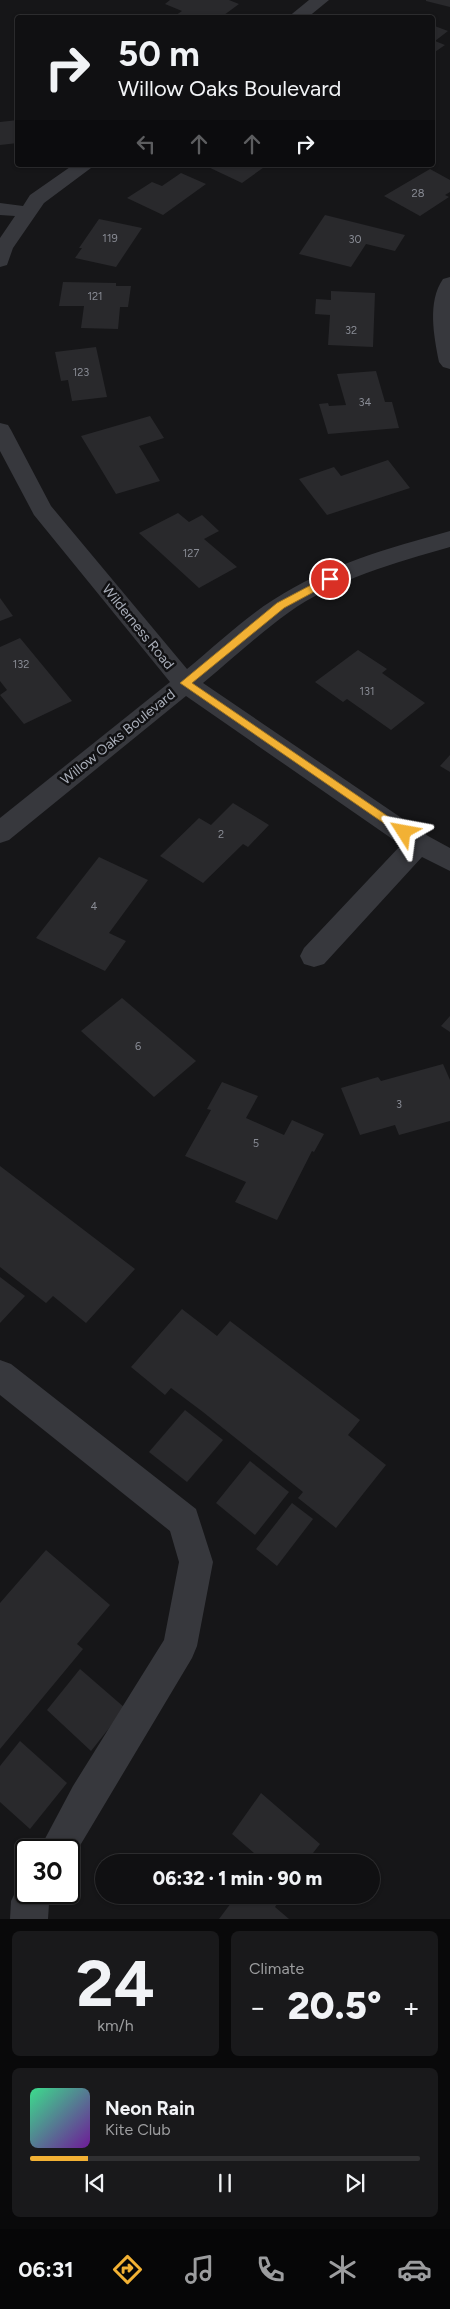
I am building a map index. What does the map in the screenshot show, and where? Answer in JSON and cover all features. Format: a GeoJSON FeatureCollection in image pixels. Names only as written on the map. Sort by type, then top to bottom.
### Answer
{"type":"FeatureCollection","features":[{"type":"Feature","properties":{"kind":"street"},"geometry":{"type":"LineString","coordinates":[[299,15],[320,0]]}},
{"type":"Feature","properties":{"kind":"street"},"geometry":{"type":"LineString","coordinates":[[0,261],[3,248],[37,199],[82,167]]}},
{"type":"Feature","properties":{"kind":"street"},"geometry":{"type":"LineString","coordinates":[[0,209],[28,212]]}},
{"type":"Feature","properties":{"kind":"street"},"geometry":{"type":"LineString","coordinates":[[450,283],[444,296],[443,335],[450,362]]}},
{"type":"Feature","properties":{"kind":"street","name":"Wilderness Road"},"geometry":{"type":"LineString","coordinates":[[0,430],[42,510],[185,683],[419,843],[450,861]]}},
{"type":"Feature","properties":{"kind":"street","name":"Willow Oaks Boulevard"},"geometry":{"type":"LineString","coordinates":[[0,833],[281,606],[330,579],[376,561],[450,539]]}},
{"type":"Feature","properties":{"kind":"street"},"geometry":{"type":"LineString","coordinates":[[314,956],[419,843]]}},
{"type":"Feature","properties":{"kind":"street"},"geometry":{"type":"LineString","coordinates":[[0,1375],[184,1521],[196,1562],[180,1646],[86,1799],[64,1839]]}},
{"type":"Feature","properties":{"kind":"street"},"geometry":{"type":"LineString","coordinates":[[30,1904],[30,1919]]}},
{"type":"Feature","properties":{"kind":"building"},"geometry":{"type":"Polygon","coordinates":[[[170,0],[229,0],[239,4],[224,15],[176,15],[182,11],[165,4],[170,0]]]}},
{"type":"Feature","properties":{"kind":"building"},"geometry":{"type":"Polygon","coordinates":[[[450,0],[450,7],[426,1],[450,0]]]}},
{"type":"Feature","properties":{"kind":"building"},"geometry":{"type":"Polygon","coordinates":[[[435,26],[448,31],[435,41],[435,26]]]}},
{"type":"Feature","properties":{"kind":"building"},"geometry":{"type":"Polygon","coordinates":[[[435,41],[445,45],[435,52],[435,41]]]}},
{"type":"Feature","properties":{"kind":"building"},"geometry":{"type":"Polygon","coordinates":[[[15,120],[15,143],[0,145],[0,122],[15,120]]]}},
{"type":"Feature","properties":{"kind":"building"},"geometry":{"type":"Polygon","coordinates":[[[208,167],[264,167],[242,183],[208,167]]]}},
{"type":"Feature","properties":{"kind":"building"},"geometry":{"type":"Polygon","coordinates":[[[430,169],[450,180],[450,192],[445,195],[449,197],[420,216],[384,196],[430,169]]]}},
{"type":"Feature","properties":{"kind":"building"},"geometry":{"type":"Polygon","coordinates":[[[181,173],[206,184],[163,215],[127,198],[152,182],[162,186],[181,173]]]}},
{"type":"Feature","properties":{"kind":"building"},"geometry":{"type":"Polygon","coordinates":[[[325,215],[405,235],[395,251],[366,244],[351,267],[299,254],[325,215]]]}},
{"type":"Feature","properties":{"kind":"building"},"geometry":{"type":"Polygon","coordinates":[[[99,219],[142,228],[116,267],[75,258],[82,248],[79,248],[99,219]]]}},
{"type":"Feature","properties":{"kind":"building"},"geometry":{"type":"Polygon","coordinates":[[[63,282],[116,283],[116,286],[131,286],[128,307],[120,307],[118,329],[81,328],[84,306],[59,306],[63,282]]]}},
{"type":"Feature","properties":{"kind":"building"},"geometry":{"type":"Polygon","coordinates":[[[331,291],[375,293],[373,347],[328,345],[330,315],[315,314],[316,299],[331,300],[331,291]]]}},
{"type":"Feature","properties":{"kind":"building"},"geometry":{"type":"Polygon","coordinates":[[[96,347],[107,397],[72,401],[68,380],[61,381],[55,352],[96,347]]]}},
{"type":"Feature","properties":{"kind":"building"},"geometry":{"type":"Polygon","coordinates":[[[376,371],[385,402],[392,402],[399,428],[328,434],[319,404],[328,403],[329,406],[346,405],[337,374],[376,371]]]}},
{"type":"Feature","properties":{"kind":"building"},"geometry":{"type":"Polygon","coordinates":[[[150,416],[164,438],[139,446],[160,481],[116,494],[81,436],[150,416]]]}},
{"type":"Feature","properties":{"kind":"building"},"geometry":{"type":"Polygon","coordinates":[[[388,460],[410,488],[327,515],[299,479],[334,467],[341,476],[388,460]]]}},
{"type":"Feature","properties":{"kind":"building"},"geometry":{"type":"Polygon","coordinates":[[[178,513],[189,522],[202,515],[219,531],[204,539],[237,567],[199,588],[139,533],[178,513]]]}},
{"type":"Feature","properties":{"kind":"building"},"geometry":{"type":"Polygon","coordinates":[[[0,598],[13,616],[0,621],[0,598]]]}},
{"type":"Feature","properties":{"kind":"building"},"geometry":{"type":"Polygon","coordinates":[[[20,638],[72,701],[24,724],[0,695],[7,690],[0,681],[0,647],[20,638]]]}},
{"type":"Feature","properties":{"kind":"building"},"geometry":{"type":"Polygon","coordinates":[[[358,650],[387,669],[382,673],[425,703],[391,730],[347,699],[343,702],[315,682],[358,650]]]}},
{"type":"Feature","properties":{"kind":"building"},"geometry":{"type":"Polygon","coordinates":[[[450,755],[450,772],[440,766],[450,755]]]}},
{"type":"Feature","properties":{"kind":"building"},"geometry":{"type":"Polygon","coordinates":[[[233,803],[269,825],[248,847],[243,844],[203,883],[160,856],[199,818],[211,825],[233,803]]]}},
{"type":"Feature","properties":{"kind":"building"},"geometry":{"type":"Polygon","coordinates":[[[99,857],[148,880],[109,933],[126,941],[105,971],[36,938],[99,857]]]}},
{"type":"Feature","properties":{"kind":"building"},"geometry":{"type":"Polygon","coordinates":[[[122,998],[196,1061],[154,1097],[81,1031],[122,998]]]}},
{"type":"Feature","properties":{"kind":"building"},"geometry":{"type":"Polygon","coordinates":[[[450,1016],[450,1032],[441,1026],[450,1016]]]}},
{"type":"Feature","properties":{"kind":"building"},"geometry":{"type":"Polygon","coordinates":[[[443,1064],[450,1080],[450,1121],[399,1135],[395,1125],[360,1135],[341,1088],[378,1077],[381,1081],[443,1064]]]}},
{"type":"Feature","properties":{"kind":"building"},"geometry":{"type":"Polygon","coordinates":[[[222,1082],[258,1096],[246,1118],[284,1135],[292,1120],[324,1134],[314,1152],[312,1151],[277,1220],[235,1202],[246,1182],[185,1156],[211,1110],[207,1109],[222,1082]]]}},
{"type":"Feature","properties":{"kind":"building"},"geometry":{"type":"Polygon","coordinates":[[[0,1166],[135,1269],[86,1323],[53,1296],[46,1303],[0,1267],[0,1166]]]}},
{"type":"Feature","properties":{"kind":"building"},"geometry":{"type":"Polygon","coordinates":[[[0,1277],[25,1296],[0,1323],[0,1277]]]}},
{"type":"Feature","properties":{"kind":"building"},"geometry":{"type":"Polygon","coordinates":[[[182,1309],[217,1336],[230,1321],[360,1420],[348,1435],[386,1465],[336,1528],[298,1498],[303,1492],[203,1412],[171,1388],[165,1395],[131,1367],[182,1309]]]}},
{"type":"Feature","properties":{"kind":"building"},"geometry":{"type":"Polygon","coordinates":[[[185,1410],[223,1440],[187,1482],[149,1452],[185,1410]]]}},
{"type":"Feature","properties":{"kind":"building"},"geometry":{"type":"Polygon","coordinates":[[[250,1461],[289,1492],[255,1535],[216,1503],[250,1461]]]}},
{"type":"Feature","properties":{"kind":"building"},"geometry":{"type":"Polygon","coordinates":[[[292,1503],[313,1519],[277,1566],[256,1549],[292,1503]]]}},
{"type":"Feature","properties":{"kind":"building"},"geometry":{"type":"Polygon","coordinates":[[[46,1550],[110,1605],[77,1644],[83,1649],[0,1749],[0,1603],[46,1550]]]}},
{"type":"Feature","properties":{"kind":"building"},"geometry":{"type":"Polygon","coordinates":[[[80,1669],[125,1708],[91,1751],[47,1710],[80,1669]]]}},
{"type":"Feature","properties":{"kind":"building"},"geometry":{"type":"Polygon","coordinates":[[[20,1741],[67,1783],[30,1829],[0,1802],[0,1766],[20,1741]]]}},
{"type":"Feature","properties":{"kind":"building"},"geometry":{"type":"Polygon","coordinates":[[[261,1793],[320,1844],[312,1854],[255,1854],[232,1834],[261,1793]]]}},
{"type":"Feature","properties":{"kind":"building"},"geometry":{"type":"Polygon","coordinates":[[[230,1904],[277,1904],[275,1907],[289,1919],[219,1919],[230,1904]]]}},
{"type":"Feature","properties":{"kind":"route"},"geometry":{"type":"LineString","coordinates":[[330,579],[281,606],[185,683],[404,832]]}}]}
